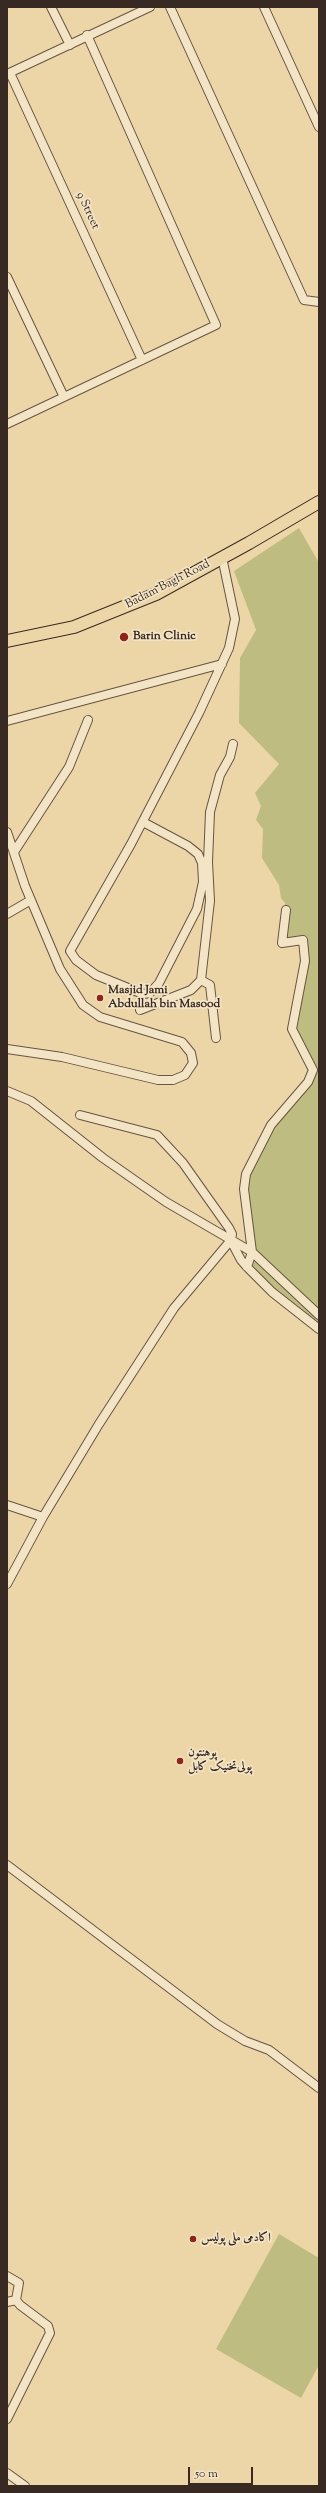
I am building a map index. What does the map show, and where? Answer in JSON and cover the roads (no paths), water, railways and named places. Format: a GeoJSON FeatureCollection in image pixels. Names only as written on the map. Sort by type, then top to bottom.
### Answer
{"type":"FeatureCollection","features":[{"type":"Feature","properties":{"kind":"main road","name":"Badam Bagh Road"},"geometry":{"type":"LineString","coordinates":[[7,641],[74,627],[115,612],[156,594],[319,502]]}},
{"type":"Feature","properties":{"kind":"street"},"geometry":{"type":"LineString","coordinates":[[51,7],[70,45]]}},
{"type":"Feature","properties":{"kind":"street"},"geometry":{"type":"LineString","coordinates":[[9,74],[70,45],[87,35],[150,7]]}},
{"type":"Feature","properties":{"kind":"street"},"geometry":{"type":"LineString","coordinates":[[170,7],[304,300],[319,302]]}},
{"type":"Feature","properties":{"kind":"street"},"geometry":{"type":"LineString","coordinates":[[264,7],[319,127]]}},
{"type":"Feature","properties":{"kind":"street"},"geometry":{"type":"LineString","coordinates":[[7,424],[216,325],[87,35]]}},
{"type":"Feature","properties":{"kind":"street","name":"9 Street"},"geometry":{"type":"LineString","coordinates":[[9,74],[142,360]]}},
{"type":"Feature","properties":{"kind":"street"},"geometry":{"type":"LineString","coordinates":[[7,277],[64,397]]}},
{"type":"Feature","properties":{"kind":"street"},"geometry":{"type":"LineString","coordinates":[[142,822],[188,846],[198,854],[202,863],[203,882],[197,909],[159,983],[150,993],[143,994],[96,975],[76,960],[70,951],[142,822],[199,713],[229,648],[236,619],[222,557]]}},
{"type":"Feature","properties":{"kind":"street"},"geometry":{"type":"LineString","coordinates":[[7,721],[222,664]]}},
{"type":"Feature","properties":{"kind":"street"},"geometry":{"type":"LineString","coordinates":[[14,852],[69,767],[88,720]]}},
{"type":"Feature","properties":{"kind":"street"},"geometry":{"type":"LineString","coordinates":[[140,1010],[191,990],[201,980],[210,900],[208,862],[210,812],[220,775],[230,757],[233,744]]}},
{"type":"Feature","properties":{"kind":"street"},"geometry":{"type":"LineString","coordinates":[[7,832],[31,900],[60,969],[83,1005],[100,1017],[182,1042],[191,1053],[193,1063],[185,1075],[173,1080],[158,1080],[62,1057],[7,1049]]}},
{"type":"Feature","properties":{"kind":"street"},"geometry":{"type":"LineString","coordinates":[[7,914],[31,900]]}},
{"type":"Feature","properties":{"kind":"street"},"geometry":{"type":"LineString","coordinates":[[247,1267],[252,1252],[244,1189],[246,1174],[271,1125],[308,1082],[313,1070],[292,1029],[305,962],[303,940],[282,943],[286,910]]}},
{"type":"Feature","properties":{"kind":"street"},"geometry":{"type":"LineString","coordinates":[[201,980],[210,986],[216,1038]]}},
{"type":"Feature","properties":{"kind":"street"},"geometry":{"type":"LineString","coordinates":[[7,1091],[31,1102],[103,1158],[166,1202],[252,1252],[319,1315]]}},
{"type":"Feature","properties":{"kind":"street"},"geometry":{"type":"LineString","coordinates":[[7,1584],[43,1517],[99,1424],[174,1308],[231,1240],[232,1234],[183,1163],[157,1135],[80,1115]]}},
{"type":"Feature","properties":{"kind":"street"},"geometry":{"type":"LineString","coordinates":[[231,1240],[247,1267],[272,1292],[319,1329]]}},
{"type":"Feature","properties":{"kind":"street"},"geometry":{"type":"LineString","coordinates":[[7,1504],[43,1517]]}},
{"type":"Feature","properties":{"kind":"street"},"geometry":{"type":"LineString","coordinates":[[7,1864],[217,2024],[245,2041],[269,2050],[319,2088]]}},
{"type":"Feature","properties":{"kind":"street"},"geometry":{"type":"LineString","coordinates":[[7,2276],[19,2283],[16,2300]]}},
{"type":"Feature","properties":{"kind":"street"},"geometry":{"type":"LineString","coordinates":[[7,2302],[16,2300]]}},
{"type":"Feature","properties":{"kind":"street"},"geometry":{"type":"LineString","coordinates":[[7,2419],[50,2334],[48,2326],[30,2315],[16,2300]]}},
{"type":"Feature","properties":{"kind":"street"},"geometry":{"type":"LineString","coordinates":[[7,2473],[25,2486]]}},
{"type":"Feature","properties":{"kind":"place","name":"Barin Clinic"},"geometry":{"type":"Point","coordinates":[124,637]}},
{"type":"Feature","properties":{"kind":"place","name":"Masjid Jami Abdullah bin Masood"},"geometry":{"type":"Point","coordinates":[100,998]}},
{"type":"Feature","properties":{"kind":"place","name":"پوهنتون پولی‌تخنیک کابل"},"geometry":{"type":"Point","coordinates":[180,1761]}},
{"type":"Feature","properties":{"kind":"place","name":"اکادمی ملی پولیس"},"geometry":{"type":"Point","coordinates":[193,2239]}}]}
